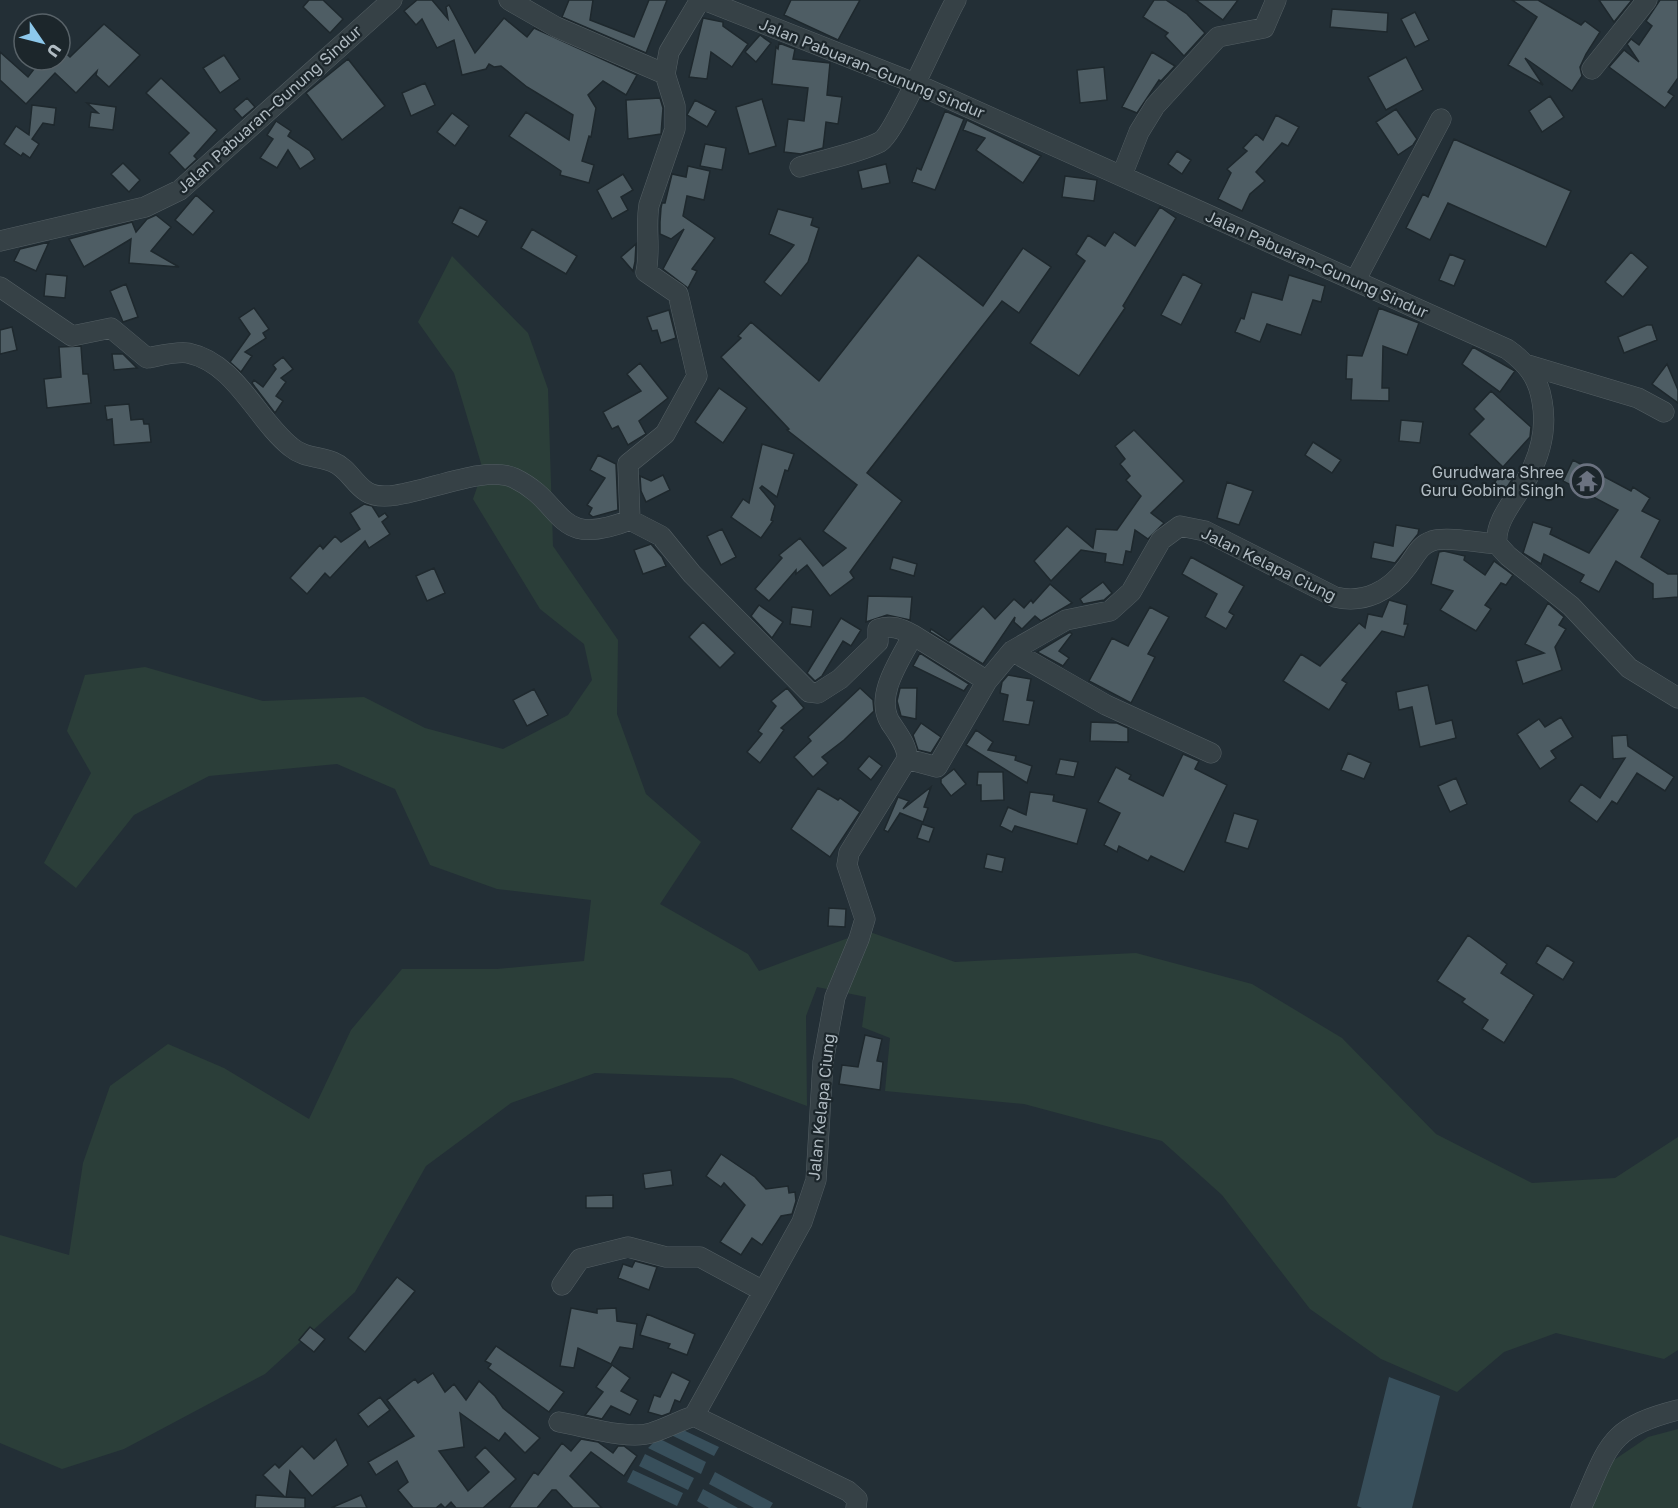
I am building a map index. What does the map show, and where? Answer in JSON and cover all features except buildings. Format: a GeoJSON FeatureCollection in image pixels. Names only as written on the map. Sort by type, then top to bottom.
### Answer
{"type":"FeatureCollection","features":[{"type":"Feature","properties":{"kind":"street","name":"Jalan Pabuaran–Gunung Sindur"},"geometry":{"type":"LineString","coordinates":[[0,241],[145,207],[164,200],[180,190],[392,0]]}},
{"type":"Feature","properties":{"kind":"street"},"geometry":{"type":"LineString","coordinates":[[509,0],[556,27],[665,74]]}},
{"type":"Feature","properties":{"kind":"street","name":"Jalan Pabuaran–Gunung Sindur"},"geometry":{"type":"LineString","coordinates":[[702,0],[914,83],[1507,349],[1528,365],[1540,388],[1545,416],[1544,433],[1528,476],[1498,529],[1497,544]]}},
{"type":"Feature","properties":{"kind":"street"},"geometry":{"type":"LineString","coordinates":[[630,520],[628,464],[666,434],[697,376],[678,294],[646,272],[650,254],[647,218],[649,205],[675,129],[675,106],[665,74],[669,52],[702,0]]}},
{"type":"Feature","properties":{"kind":"street"},"geometry":{"type":"LineString","coordinates":[[800,167],[882,141],[904,109],[914,83],[956,0]]}},
{"type":"Feature","properties":{"kind":"street"},"geometry":{"type":"LineString","coordinates":[[1122,175],[1139,132],[1155,106],[1218,37],[1264,28],[1276,0]]}},
{"type":"Feature","properties":{"kind":"street"},"geometry":{"type":"LineString","coordinates":[[1592,69],[1647,0]]}},
{"type":"Feature","properties":{"kind":"street"},"geometry":{"type":"LineString","coordinates":[[1355,281],[1440,119]]}},
{"type":"Feature","properties":{"kind":"street"},"geometry":{"type":"LineString","coordinates":[[0,287],[72,336],[111,328],[147,358],[187,353],[209,362],[232,380],[290,447],[307,457],[333,462],[367,492],[380,496],[395,495],[459,479],[503,475],[514,478],[538,495],[566,523],[578,528],[602,531],[630,520],[661,536],[692,574],[809,692],[818,693],[840,679],[878,642],[878,629],[889,626],[913,635],[987,681]]}},
{"type":"Feature","properties":{"kind":"street"},"geometry":{"type":"LineString","coordinates":[[1528,365],[1638,398],[1664,412]]}},
{"type":"Feature","properties":{"kind":"street","name":"Jalan Kelapa Ciung"},"geometry":{"type":"LineString","coordinates":[[694,1416],[802,1222],[816,1180],[823,1062],[835,997],[860,939],[865,919],[847,865],[849,853],[908,759],[937,766],[987,681],[1012,651],[1066,620],[1110,611],[1131,592],[1161,540],[1180,526],[1205,531],[1335,597],[1350,601],[1377,594],[1389,587],[1407,568],[1422,545],[1434,539],[1497,544]]}},
{"type":"Feature","properties":{"kind":"street"},"geometry":{"type":"LineString","coordinates":[[1497,544],[1571,606],[1629,668],[1678,698]]}},
{"type":"Feature","properties":{"kind":"street"},"geometry":{"type":"LineString","coordinates":[[908,759],[908,751],[886,715],[885,703],[886,690],[913,635]]}},
{"type":"Feature","properties":{"kind":"street"},"geometry":{"type":"LineString","coordinates":[[1012,651],[1106,705],[1210,753]]}},
{"type":"Feature","properties":{"kind":"street"},"geometry":{"type":"LineString","coordinates":[[562,1285],[580,1259],[628,1248],[666,1257],[700,1257],[763,1291]]}},
{"type":"Feature","properties":{"kind":"street"},"geometry":{"type":"LineString","coordinates":[[1581,1508],[1607,1451],[1615,1440],[1635,1423],[1678,1410]]}},
{"type":"Feature","properties":{"kind":"street"},"geometry":{"type":"LineString","coordinates":[[559,1422],[630,1434],[651,1433],[694,1416],[848,1491],[857,1499],[856,1508]]}},
{"type":"Feature","properties":{"kind":"green space"},"geometry":{"type":"Polygon","coordinates":[[[452,256],[528,333],[548,389],[553,546],[618,640],[617,714],[646,794],[701,842],[660,904],[748,954],[759,971],[867,931],[955,962],[1136,953],[1252,984],[1342,1038],[1436,1134],[1532,1183],[1615,1178],[1678,1137],[1678,1350],[1664,1359],[1556,1333],[1504,1352],[1457,1392],[1381,1359],[1310,1309],[1222,1195],[1162,1141],[1024,1104],[885,1091],[890,1038],[862,1027],[866,997],[817,987],[806,1016],[807,1106],[732,1078],[595,1073],[511,1103],[426,1166],[355,1292],[265,1374],[124,1449],[62,1469],[0,1443],[0,1235],[69,1255],[83,1163],[110,1086],[168,1044],[224,1068],[309,1119],[351,1030],[402,969],[497,969],[584,961],[591,900],[497,889],[430,865],[395,789],[337,764],[209,776],[134,815],[76,888],[44,863],[91,773],[67,731],[85,675],[145,667],[263,701],[364,697],[425,728],[503,749],[568,715],[592,680],[584,644],[540,609],[473,499],[483,470],[454,373],[418,322],[452,256]]]}},
{"type":"Feature","properties":{"kind":"green space"},"geometry":{"type":"Polygon","coordinates":[[[1678,1429],[1678,1508],[1590,1508],[1614,1460],[1648,1437],[1678,1429]]]}},
{"type":"Feature","properties":{"kind":"water"},"geometry":{"type":"Polygon","coordinates":[[[1389,1377],[1440,1396],[1412,1508],[1362,1508],[1357,1506],[1389,1377]]]}},
{"type":"Feature","properties":{"kind":"water"},"geometry":{"type":"Polygon","coordinates":[[[679,1428],[719,1447],[714,1456],[669,1434],[679,1428]]]}},
{"type":"Feature","properties":{"kind":"water"},"geometry":{"type":"Polygon","coordinates":[[[658,1438],[706,1462],[701,1474],[648,1448],[658,1438]]]}},
{"type":"Feature","properties":{"kind":"water"},"geometry":{"type":"Polygon","coordinates":[[[645,1454],[694,1478],[688,1490],[639,1466],[645,1454]]]}},
{"type":"Feature","properties":{"kind":"water"},"geometry":{"type":"Polygon","coordinates":[[[633,1470],[683,1493],[677,1506],[627,1482],[633,1470]]]}},
{"type":"Feature","properties":{"kind":"water"},"geometry":{"type":"Polygon","coordinates":[[[715,1472],[773,1503],[770,1508],[754,1508],[709,1484],[715,1472]]]}},
{"type":"Feature","properties":{"kind":"water"},"geometry":{"type":"Polygon","coordinates":[[[703,1489],[738,1508],[709,1508],[697,1501],[703,1489]]]}},
{"type":"Feature","properties":{"kind":"place","name":"Gurudwara Shree Guru Gobind Singh"},"geometry":{"type":"Point","coordinates":[1587,481]}}]}
